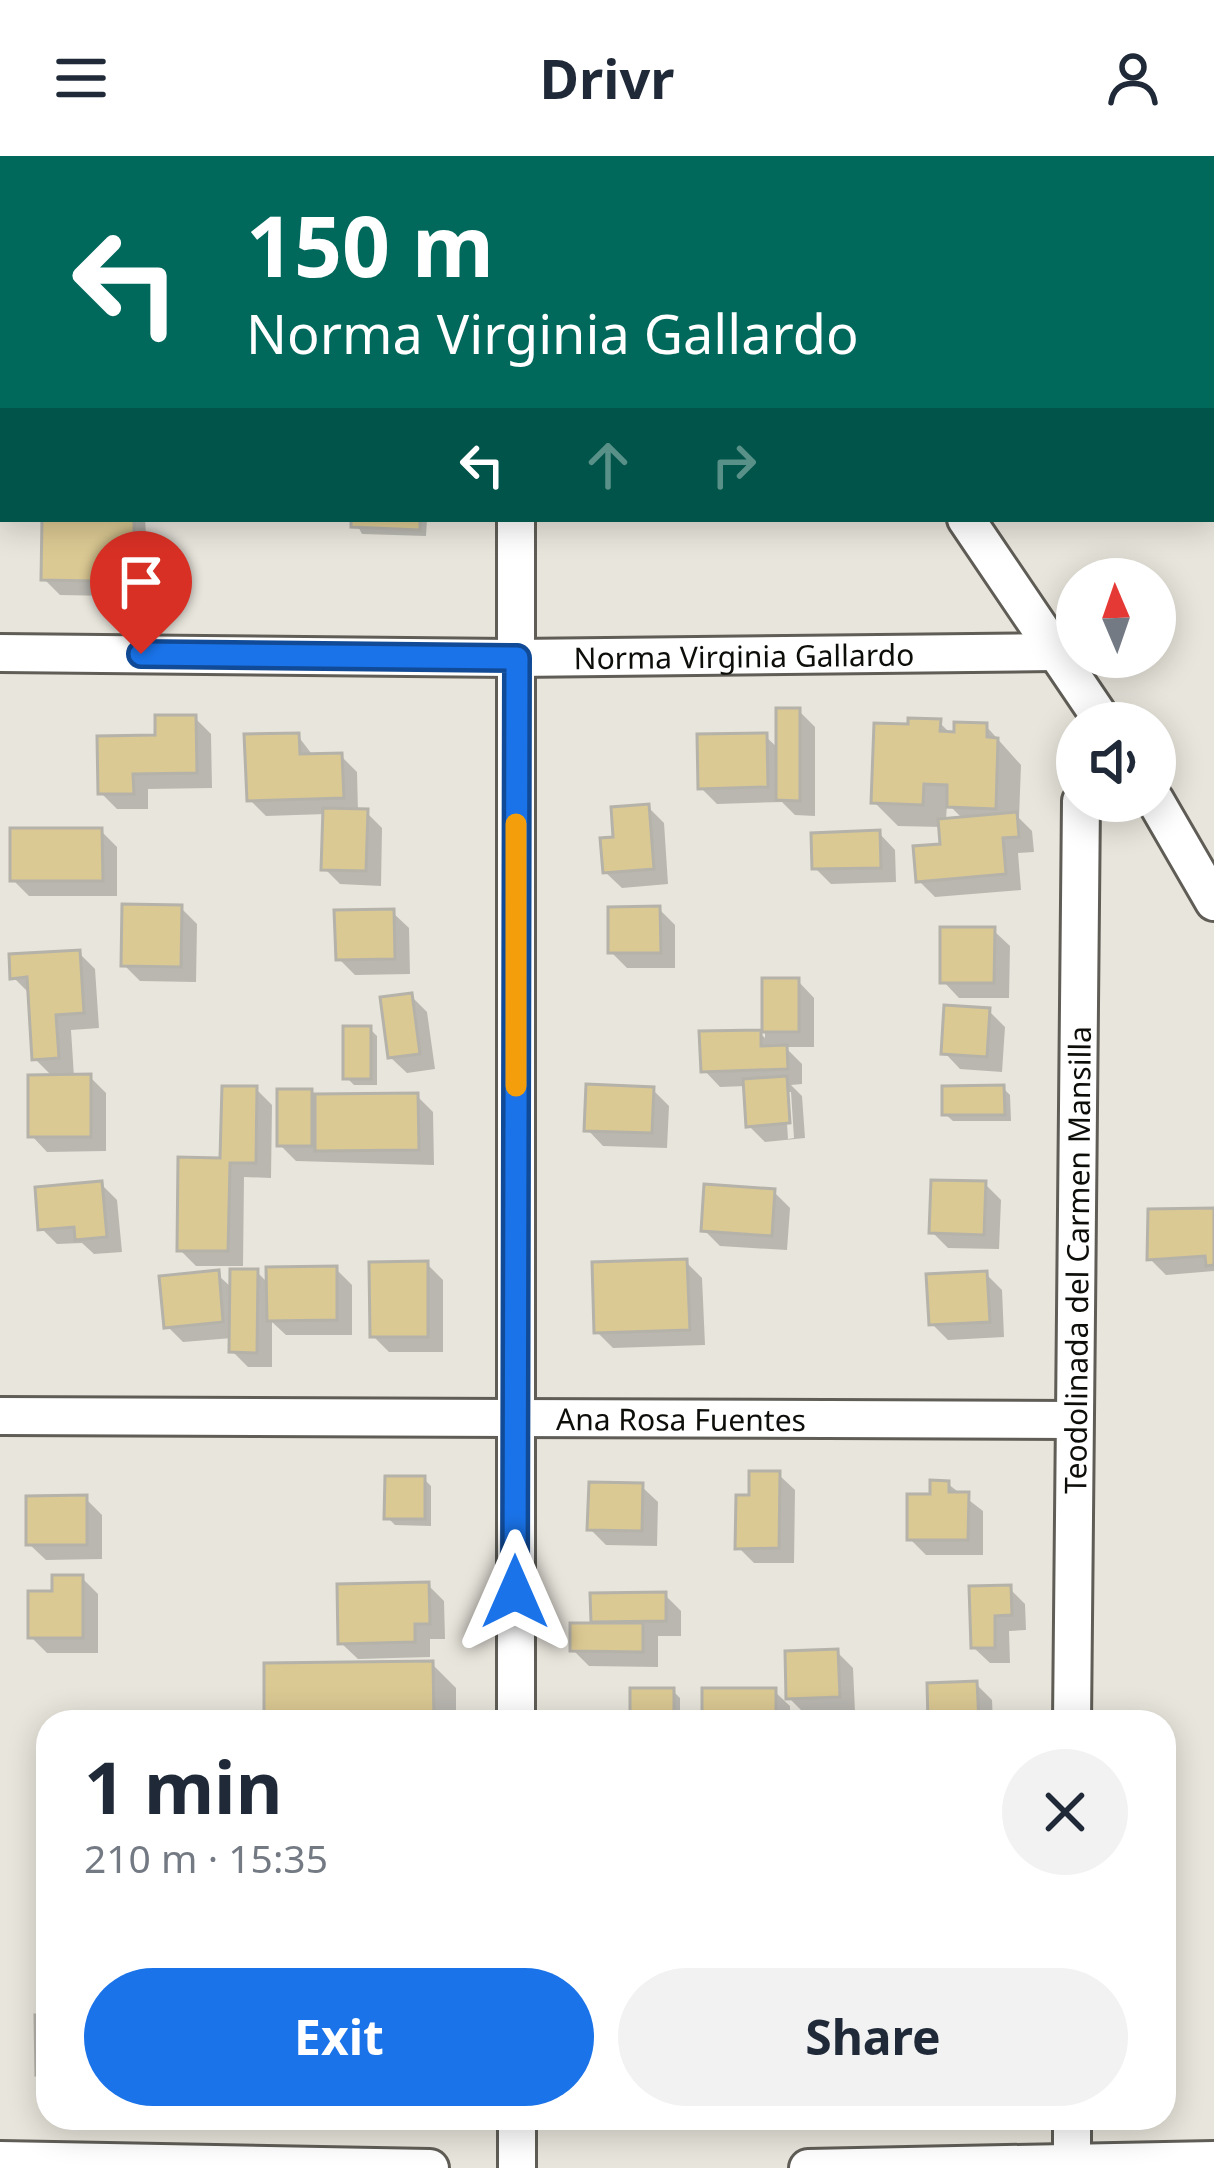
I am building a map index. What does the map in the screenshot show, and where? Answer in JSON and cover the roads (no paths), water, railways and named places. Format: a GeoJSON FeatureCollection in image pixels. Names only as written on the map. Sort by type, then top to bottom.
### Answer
{"type":"FeatureCollection","features":[{"type":"Feature","properties":{"kind":"street"},"geometry":{"type":"LineString","coordinates":[[516,522],[516,1710]]}},
{"type":"Feature","properties":{"kind":"street"},"geometry":{"type":"LineString","coordinates":[[969,522],[1053,652],[1079,702]]}},
{"type":"Feature","properties":{"kind":"street","name":"Norma Virginia Gallardo"},"geometry":{"type":"LineString","coordinates":[[0,653],[517,658],[1053,652]]}},
{"type":"Feature","properties":{"kind":"street","name":"Teodolinada del Carmen Mansilla"},"geometry":{"type":"LineString","coordinates":[[1072,1710],[1081,822]]}},
{"type":"Feature","properties":{"kind":"street"},"geometry":{"type":"LineString","coordinates":[[1168,822],[1214,902]]}},
{"type":"Feature","properties":{"kind":"street","name":"Ana Rosa Fuentes"},"geometry":{"type":"LineString","coordinates":[[0,1415],[1072,1420]]}},
{"type":"Feature","properties":{"kind":"street"},"geometry":{"type":"LineString","coordinates":[[517,2130],[517,2168]]}},
{"type":"Feature","properties":{"kind":"street"},"geometry":{"type":"LineString","coordinates":[[1072,2130],[1072,2167]]}},
{"type":"Feature","properties":{"kind":"street"},"geometry":{"type":"LineString","coordinates":[[0,2159],[430,2168]]}},
{"type":"Feature","properties":{"kind":"street"},"geometry":{"type":"LineString","coordinates":[[808,2168],[1072,2167],[1214,2160]]}}]}
